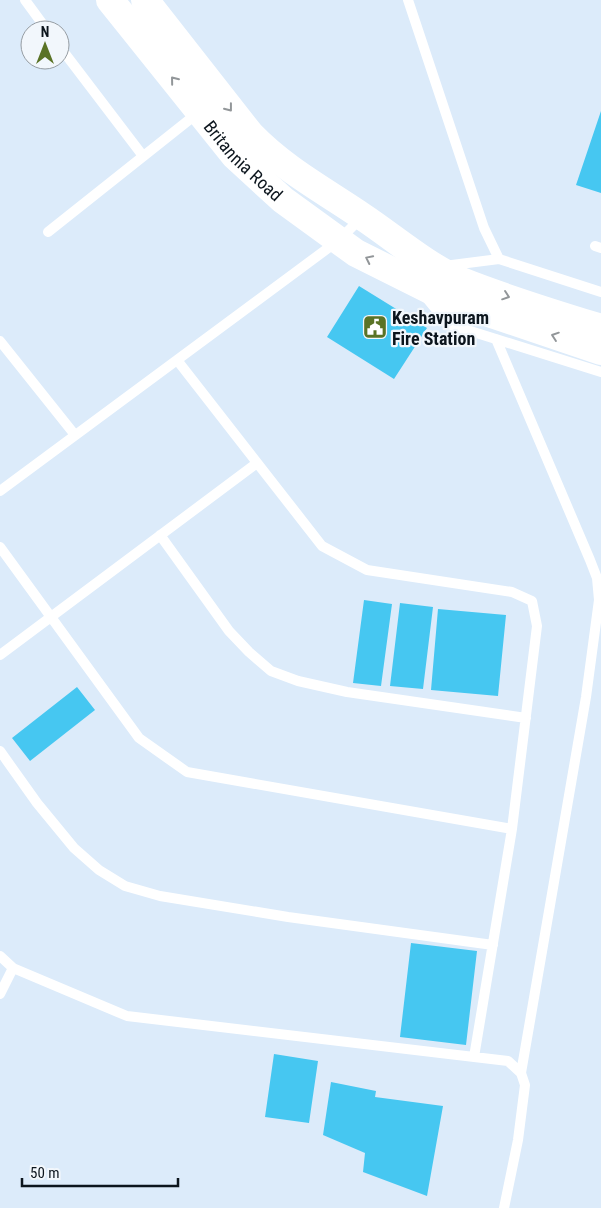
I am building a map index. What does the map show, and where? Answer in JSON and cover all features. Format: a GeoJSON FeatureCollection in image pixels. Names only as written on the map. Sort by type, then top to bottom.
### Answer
{"type":"FeatureCollection","features":[{"type":"Feature","properties":{"kind":"main road","name":"Britannia Road"},"geometry":{"type":"LineString","coordinates":[[110,0],[234,156],[283,200],[356,253],[450,300],[601,351]]}},
{"type":"Feature","properties":{"kind":"main road","name":"Britannia Road"},"geometry":{"type":"LineString","coordinates":[[145,0],[245,128],[269,154],[292,172],[362,216],[436,267],[459,280],[601,328]]}},
{"type":"Feature","properties":{"kind":"lane"},"geometry":{"type":"LineString","coordinates":[[25,0],[40,20]]}},
{"type":"Feature","properties":{"kind":"lane"},"geometry":{"type":"LineString","coordinates":[[408,0],[484,228],[499,259]]}},
{"type":"Feature","properties":{"kind":"lane"},"geometry":{"type":"LineString","coordinates":[[70,60],[143,156]]}},
{"type":"Feature","properties":{"kind":"lane"},"geometry":{"type":"LineString","coordinates":[[48,232],[200,112]]}},
{"type":"Feature","properties":{"kind":"lane"},"geometry":{"type":"LineString","coordinates":[[0,491],[339,240],[362,216]]}},
{"type":"Feature","properties":{"kind":"lane"},"geometry":{"type":"LineString","coordinates":[[436,267],[499,259],[601,292]]}},
{"type":"Feature","properties":{"kind":"lane"},"geometry":{"type":"LineString","coordinates":[[413,281],[448,324],[601,372]]}},
{"type":"Feature","properties":{"kind":"lane"},"geometry":{"type":"LineString","coordinates":[[496,339],[590,560],[597,578],[599,600],[586,697],[521,1073]]}},
{"type":"Feature","properties":{"kind":"lane"},"geometry":{"type":"LineString","coordinates":[[0,341],[75,436]]}},
{"type":"Feature","properties":{"kind":"lane"},"geometry":{"type":"LineString","coordinates":[[177,360],[322,546],[367,570],[512,592],[532,601],[537,626],[512,829],[474,1057]]}},
{"type":"Feature","properties":{"kind":"lane"},"geometry":{"type":"LineString","coordinates":[[0,656],[257,462]]}},
{"type":"Feature","properties":{"kind":"lane"},"geometry":{"type":"LineString","coordinates":[[160,535],[229,630],[249,652],[272,671],[298,681],[347,692],[526,718]]}},
{"type":"Feature","properties":{"kind":"lane"},"geometry":{"type":"LineString","coordinates":[[0,547],[139,738],[187,772],[512,829]]}},
{"type":"Feature","properties":{"kind":"lane"},"geometry":{"type":"LineString","coordinates":[[0,751],[36,803],[74,848],[98,870],[125,886],[160,896],[288,917],[493,945]]}},
{"type":"Feature","properties":{"kind":"lane"},"geometry":{"type":"LineString","coordinates":[[0,956],[13,968],[127,1016],[508,1060],[521,1073],[525,1085],[518,1140],[504,1208]]}},
{"type":"Feature","properties":{"kind":"lane"},"geometry":{"type":"LineString","coordinates":[[0,994],[13,968]]}},
{"type":"Feature","properties":{"kind":"building"},"geometry":{"type":"Polygon","coordinates":[[[601,111],[601,193],[576,185],[601,111]]]}},
{"type":"Feature","properties":{"kind":"building"},"geometry":{"type":"Polygon","coordinates":[[[359,286],[427,328],[394,379],[327,337],[359,286]]]}},
{"type":"Feature","properties":{"kind":"building"},"geometry":{"type":"Polygon","coordinates":[[[364,600],[392,604],[381,686],[353,683],[364,600]]]}},
{"type":"Feature","properties":{"kind":"building"},"geometry":{"type":"Polygon","coordinates":[[[400,603],[433,607],[423,689],[390,686],[400,603]]]}},
{"type":"Feature","properties":{"kind":"building"},"geometry":{"type":"Polygon","coordinates":[[[438,609],[506,615],[498,696],[431,690],[438,609]]]}},
{"type":"Feature","properties":{"kind":"building"},"geometry":{"type":"Polygon","coordinates":[[[77,687],[95,710],[30,761],[12,738],[77,687]]]}},
{"type":"Feature","properties":{"kind":"building"},"geometry":{"type":"Polygon","coordinates":[[[411,943],[477,951],[466,1045],[400,1037],[411,943]]]}},
{"type":"Feature","properties":{"kind":"building"},"geometry":{"type":"Polygon","coordinates":[[[274,1054],[318,1061],[309,1123],[265,1117],[274,1054]]]}},
{"type":"Feature","properties":{"kind":"building"},"geometry":{"type":"Polygon","coordinates":[[[331,1082],[376,1091],[375,1097],[443,1106],[427,1196],[363,1172],[365,1153],[323,1135],[331,1082]]]}},
{"type":"Feature","properties":{"kind":"place","name":"Keshavpuram Fire Station"},"geometry":{"type":"Point","coordinates":[375,327]}}]}
